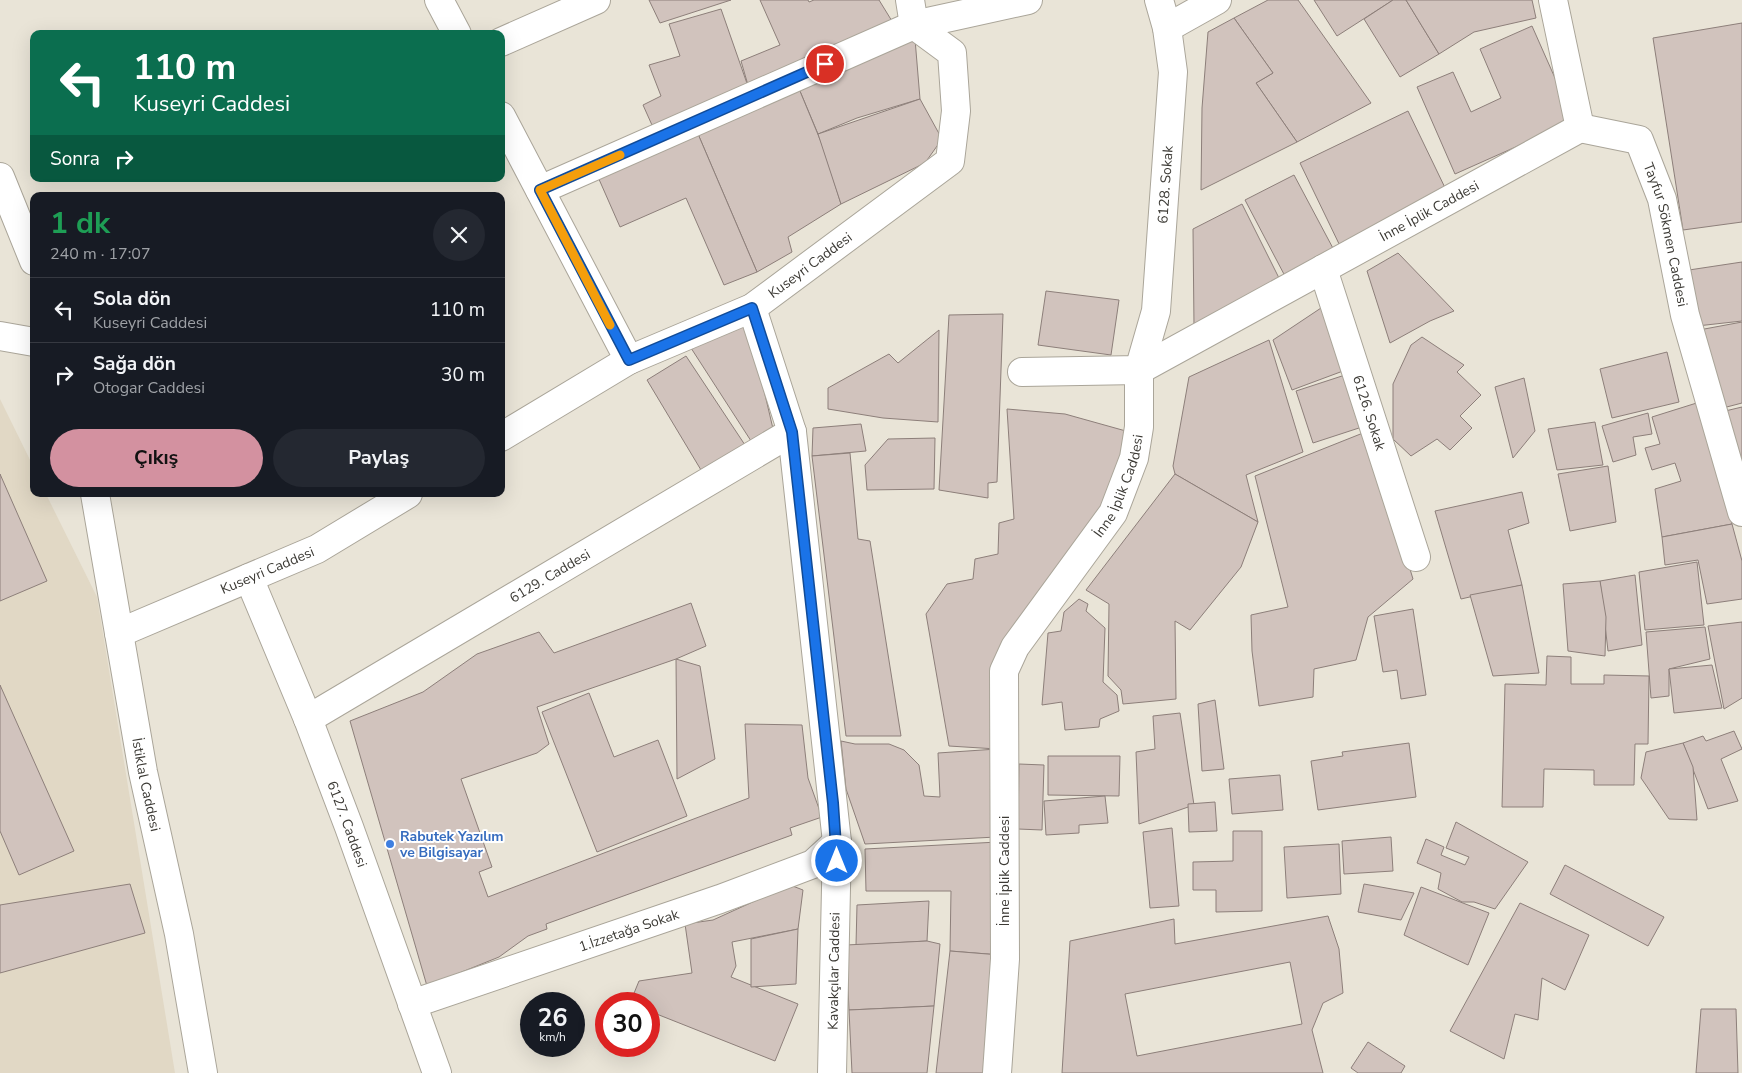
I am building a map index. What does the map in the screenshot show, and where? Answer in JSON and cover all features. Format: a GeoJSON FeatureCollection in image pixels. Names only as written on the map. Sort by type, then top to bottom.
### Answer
{"type":"FeatureCollection","features":[{"type":"Feature","properties":{"kind":"street"},"geometry":{"type":"LineString","coordinates":[[439,0],[455,30]]}},
{"type":"Feature","properties":{"kind":"street"},"geometry":{"type":"LineString","coordinates":[[505,40],[596,0]]}},
{"type":"Feature","properties":{"kind":"street"},"geometry":{"type":"LineString","coordinates":[[540,190],[912,12],[1028,0]]}},
{"type":"Feature","properties":{"kind":"street","name":"6128. Sokak"},"geometry":{"type":"LineString","coordinates":[[1140,370],[1156,311],[1173,72],[1167,28],[1158,0]]}},
{"type":"Feature","properties":{"kind":"street"},"geometry":{"type":"LineString","coordinates":[[1167,28],[1217,0]]}},
{"type":"Feature","properties":{"kind":"street"},"geometry":{"type":"LineString","coordinates":[[1554,0],[1580,128]]}},
{"type":"Feature","properties":{"kind":"street","name":"Kuseyri Caddesi"},"geometry":{"type":"LineString","coordinates":[[505,435],[629,360],[752,308],[950,162],[956,111],[952,53],[912,12]]}},
{"type":"Feature","properties":{"kind":"street"},"geometry":{"type":"LineString","coordinates":[[505,124],[629,360]]}},
{"type":"Feature","properties":{"kind":"street","name":"İnne İplik Caddesi"},"geometry":{"type":"LineString","coordinates":[[997,1073],[1004,959],[1004,671],[1015,647],[1113,513],[1134,458],[1139,427],[1140,370],[1580,128]]}},
{"type":"Feature","properties":{"kind":"street","name":"Tayfur Sökmen Caddesi"},"geometry":{"type":"LineString","coordinates":[[1580,128],[1638,140],[1662,200],[1685,315],[1742,512]]}},
{"type":"Feature","properties":{"kind":"street"},"geometry":{"type":"LineString","coordinates":[[0,177],[30,251]]}},
{"type":"Feature","properties":{"kind":"street","name":"6126. Sokak"},"geometry":{"type":"LineString","coordinates":[[1323,269],[1416,557]]}},
{"type":"Feature","properties":{"kind":"street","name":"Kavakçılar Caddesi"},"geometry":{"type":"LineString","coordinates":[[752,308],[792,432],[837,842],[832,1073]]}},
{"type":"Feature","properties":{"kind":"street"},"geometry":{"type":"LineString","coordinates":[[0,336],[30,341]]}},
{"type":"Feature","properties":{"kind":"street"},"geometry":{"type":"LineString","coordinates":[[1022,372],[1140,370]]}},
{"type":"Feature","properties":{"kind":"street","name":"6129. Caddesi"},"geometry":{"type":"LineString","coordinates":[[308,719],[792,432]]}},
{"type":"Feature","properties":{"kind":"street","name":"İstiklal Caddesi"},"geometry":{"type":"LineString","coordinates":[[96,497],[143,772],[179,934],[203,1073]]}},
{"type":"Feature","properties":{"kind":"street","name":"Kuseyri Caddesi"},"geometry":{"type":"LineString","coordinates":[[119,633],[317,549],[403,497]]}},
{"type":"Feature","properties":{"kind":"street","name":"6127. Caddesi"},"geometry":{"type":"LineString","coordinates":[[249,578],[308,719],[349,827],[437,1073]]}},
{"type":"Feature","properties":{"kind":"street","name":"1.İzzetağa Sokak"},"geometry":{"type":"LineString","coordinates":[[412,1004],[720,900],[813,864],[837,842]]}},
{"type":"Feature","properties":{"kind":"shaded area"},"geometry":{"type":"Polygon","coordinates":[[[0,399],[30,460],[30,497],[47,497],[97,597],[175,1073],[0,1073],[0,399]]]}},
{"type":"Feature","properties":{"kind":"building"},"geometry":{"type":"Polygon","coordinates":[[[649,0],[731,0],[660,23],[649,0]]]}},
{"type":"Feature","properties":{"kind":"building"},"geometry":{"type":"Polygon","coordinates":[[[760,0],[808,0],[809,2],[814,0],[879,0],[895,26],[750,92],[741,61],[780,45],[760,0]]]}},
{"type":"Feature","properties":{"kind":"building"},"geometry":{"type":"Polygon","coordinates":[[[1268,0],[1298,0],[1371,103],[1297,142],[1256,83],[1273,73],[1234,18],[1268,0]]]}},
{"type":"Feature","properties":{"kind":"building"},"geometry":{"type":"Polygon","coordinates":[[[1314,0],[1393,0],[1337,36],[1314,0]]]}},
{"type":"Feature","properties":{"kind":"building"},"geometry":{"type":"Polygon","coordinates":[[[1393,0],[1406,0],[1439,54],[1400,77],[1364,19],[1393,0]]]}},
{"type":"Feature","properties":{"kind":"building"},"geometry":{"type":"Polygon","coordinates":[[[1406,0],[1532,0],[1536,18],[1474,32],[1439,54],[1406,0]]]}},
{"type":"Feature","properties":{"kind":"building"},"geometry":{"type":"Polygon","coordinates":[[[721,9],[750,92],[656,134],[643,105],[661,96],[649,65],[680,56],[669,24],[721,9]]]}},
{"type":"Feature","properties":{"kind":"building"},"geometry":{"type":"Polygon","coordinates":[[[1234,18],[1273,73],[1256,83],[1297,142],[1201,190],[1202,108],[1208,32],[1234,18]]]}},
{"type":"Feature","properties":{"kind":"building"},"geometry":{"type":"Polygon","coordinates":[[[1742,23],[1742,222],[1683,230],[1653,38],[1742,23]]]}},
{"type":"Feature","properties":{"kind":"building"},"geometry":{"type":"Polygon","coordinates":[[[1532,26],[1574,121],[1455,174],[1417,87],[1453,72],[1471,112],[1501,98],[1480,49],[1532,26]]]}},
{"type":"Feature","properties":{"kind":"building"},"geometry":{"type":"Polygon","coordinates":[[[915,39],[920,99],[857,118],[818,134],[797,84],[915,39]]]}},
{"type":"Feature","properties":{"kind":"building"},"geometry":{"type":"Polygon","coordinates":[[[797,84],[824,149],[841,204],[788,237],[792,252],[757,272],[698,134],[797,84]]]}},
{"type":"Feature","properties":{"kind":"building"},"geometry":{"type":"Polygon","coordinates":[[[920,99],[942,139],[925,163],[841,204],[818,134],[920,99]]]}},
{"type":"Feature","properties":{"kind":"building"},"geometry":{"type":"Polygon","coordinates":[[[1408,111],[1449,196],[1341,248],[1300,163],[1408,111]]]}},
{"type":"Feature","properties":{"kind":"building"},"geometry":{"type":"Polygon","coordinates":[[[698,134],[757,272],[724,285],[686,198],[620,227],[598,177],[698,134]]]}},
{"type":"Feature","properties":{"kind":"building"},"geometry":{"type":"Polygon","coordinates":[[[1294,175],[1335,252],[1286,278],[1245,200],[1294,175]]]}},
{"type":"Feature","properties":{"kind":"building"},"geometry":{"type":"Polygon","coordinates":[[[1242,204],[1281,282],[1194,326],[1193,229],[1242,204]]]}},
{"type":"Feature","properties":{"kind":"building"},"geometry":{"type":"Polygon","coordinates":[[[1398,253],[1454,311],[1430,321],[1390,343],[1367,271],[1398,253]]]}},
{"type":"Feature","properties":{"kind":"building"},"geometry":{"type":"Polygon","coordinates":[[[1742,262],[1742,321],[1697,326],[1689,270],[1742,262]]]}},
{"type":"Feature","properties":{"kind":"building"},"geometry":{"type":"Polygon","coordinates":[[[1046,291],[1119,300],[1111,355],[1038,345],[1046,291]]]}},
{"type":"Feature","properties":{"kind":"building"},"geometry":{"type":"Polygon","coordinates":[[[1324,306],[1343,371],[1292,390],[1273,340],[1324,306]]]}},
{"type":"Feature","properties":{"kind":"building"},"geometry":{"type":"Polygon","coordinates":[[[1003,314],[997,482],[988,483],[988,498],[939,490],[949,315],[1003,314]]]}},
{"type":"Feature","properties":{"kind":"building"},"geometry":{"type":"Polygon","coordinates":[[[747,318],[774,433],[753,444],[691,348],[747,318]]]}},
{"type":"Feature","properties":{"kind":"building"},"geometry":{"type":"Polygon","coordinates":[[[1742,322],[1742,403],[1719,409],[1699,330],[1742,322]]]}},
{"type":"Feature","properties":{"kind":"building"},"geometry":{"type":"Polygon","coordinates":[[[939,330],[938,422],[883,418],[828,409],[828,388],[889,354],[898,363],[939,330]]]}},
{"type":"Feature","properties":{"kind":"building"},"geometry":{"type":"Polygon","coordinates":[[[1422,337],[1464,365],[1457,372],[1481,395],[1460,416],[1472,428],[1450,450],[1437,439],[1411,456],[1393,439],[1393,384],[1411,345],[1422,337]]]}},
{"type":"Feature","properties":{"kind":"building"},"geometry":{"type":"Polygon","coordinates":[[[1269,340],[1303,452],[1246,475],[1258,522],[1175,474],[1173,466],[1189,377],[1269,340]]]}},
{"type":"Feature","properties":{"kind":"building"},"geometry":{"type":"Polygon","coordinates":[[[1667,352],[1679,402],[1612,418],[1600,369],[1667,352]]]}},
{"type":"Feature","properties":{"kind":"building"},"geometry":{"type":"Polygon","coordinates":[[[686,356],[745,445],[701,470],[647,380],[686,356]]]}},
{"type":"Feature","properties":{"kind":"building"},"geometry":{"type":"Polygon","coordinates":[[[1345,375],[1362,427],[1313,443],[1296,391],[1345,375]]]}},
{"type":"Feature","properties":{"kind":"building"},"geometry":{"type":"Polygon","coordinates":[[[1524,378],[1535,431],[1513,458],[1495,387],[1524,378]]]}},
{"type":"Feature","properties":{"kind":"building"},"geometry":{"type":"Polygon","coordinates":[[[1703,401],[1732,524],[1662,537],[1655,489],[1681,481],[1675,463],[1652,470],[1645,448],[1660,444],[1652,417],[1703,401]]]}},
{"type":"Feature","properties":{"kind":"building"},"geometry":{"type":"Polygon","coordinates":[[[1742,407],[1742,495],[1721,412],[1742,407]]]}},
{"type":"Feature","properties":{"kind":"building"},"geometry":{"type":"Polygon","coordinates":[[[1007,409],[1065,414],[1133,433],[1118,486],[1003,649],[997,749],[949,746],[926,614],[947,584],[973,579],[975,559],[998,554],[999,523],[1014,519],[1007,409]]]}},
{"type":"Feature","properties":{"kind":"building"},"geometry":{"type":"Polygon","coordinates":[[[1648,413],[1652,434],[1633,437],[1636,455],[1613,462],[1602,426],[1648,413]]]}},
{"type":"Feature","properties":{"kind":"building"},"geometry":{"type":"Polygon","coordinates":[[[1595,422],[1603,465],[1557,470],[1548,429],[1595,422]]]}},
{"type":"Feature","properties":{"kind":"building"},"geometry":{"type":"Polygon","coordinates":[[[861,424],[866,451],[812,456],[813,428],[861,424]]]}},
{"type":"Feature","properties":{"kind":"building"},"geometry":{"type":"Polygon","coordinates":[[[1368,431],[1413,579],[1368,617],[1356,660],[1314,669],[1313,697],[1259,706],[1252,651],[1251,615],[1288,607],[1255,476],[1368,431]]]}},
{"type":"Feature","properties":{"kind":"building"},"geometry":{"type":"Polygon","coordinates":[[[935,438],[934,489],[867,490],[865,465],[888,439],[935,438]]]}},
{"type":"Feature","properties":{"kind":"building"},"geometry":{"type":"Polygon","coordinates":[[[850,453],[858,539],[870,541],[901,736],[846,736],[812,456],[850,453]]]}},
{"type":"Feature","properties":{"kind":"building"},"geometry":{"type":"Polygon","coordinates":[[[1608,466],[1616,522],[1570,531],[1558,474],[1608,466]]]}},
{"type":"Feature","properties":{"kind":"building"},"geometry":{"type":"Polygon","coordinates":[[[0,474],[47,581],[0,601],[0,474]]]}},
{"type":"Feature","properties":{"kind":"building"},"geometry":{"type":"Polygon","coordinates":[[[1175,474],[1258,522],[1241,567],[1190,630],[1175,621],[1176,699],[1123,704],[1121,690],[1108,676],[1109,604],[1086,590],[1175,474]]]}},
{"type":"Feature","properties":{"kind":"building"},"geometry":{"type":"Polygon","coordinates":[[[1522,492],[1529,523],[1508,530],[1522,585],[1461,599],[1435,511],[1522,492]]]}},
{"type":"Feature","properties":{"kind":"building"},"geometry":{"type":"Polygon","coordinates":[[[1732,524],[1742,561],[1742,599],[1707,604],[1698,560],[1665,565],[1662,537],[1732,524]]]}},
{"type":"Feature","properties":{"kind":"building"},"geometry":{"type":"Polygon","coordinates":[[[1697,562],[1704,625],[1645,630],[1639,572],[1697,562]]]}},
{"type":"Feature","properties":{"kind":"building"},"geometry":{"type":"Polygon","coordinates":[[[1635,575],[1642,645],[1608,651],[1600,581],[1635,575]]]}},
{"type":"Feature","properties":{"kind":"building"},"geometry":{"type":"Polygon","coordinates":[[[1600,581],[1606,617],[1605,656],[1568,651],[1563,584],[1600,581]]]}},
{"type":"Feature","properties":{"kind":"building"},"geometry":{"type":"Polygon","coordinates":[[[1522,585],[1539,673],[1493,676],[1470,595],[1522,585]]]}},
{"type":"Feature","properties":{"kind":"building"},"geometry":{"type":"Polygon","coordinates":[[[1079,599],[1088,604],[1086,611],[1105,628],[1103,682],[1117,695],[1119,711],[1100,719],[1099,727],[1065,730],[1062,702],[1042,705],[1048,633],[1061,631],[1064,612],[1079,599]]]}},
{"type":"Feature","properties":{"kind":"building"},"geometry":{"type":"Polygon","coordinates":[[[691,603],[706,646],[676,659],[537,707],[549,744],[537,753],[461,779],[492,867],[479,872],[488,897],[749,798],[745,724],[802,725],[808,778],[822,817],[790,828],[792,835],[546,924],[547,929],[528,936],[499,957],[427,986],[350,721],[423,692],[477,654],[539,632],[554,653],[691,603]]]}},
{"type":"Feature","properties":{"kind":"building"},"geometry":{"type":"Polygon","coordinates":[[[1413,609],[1426,695],[1401,699],[1397,670],[1383,672],[1374,616],[1413,609]]]}},
{"type":"Feature","properties":{"kind":"building"},"geometry":{"type":"Polygon","coordinates":[[[1742,622],[1742,698],[1724,709],[1708,626],[1742,622]]]}},
{"type":"Feature","properties":{"kind":"building"},"geometry":{"type":"Polygon","coordinates":[[[1705,627],[1710,659],[1669,669],[1669,696],[1651,698],[1646,632],[1705,627]]]}},
{"type":"Feature","properties":{"kind":"building"},"geometry":{"type":"Polygon","coordinates":[[[1547,656],[1571,657],[1571,684],[1604,684],[1604,675],[1649,676],[1648,744],[1635,744],[1634,785],[1594,785],[1594,770],[1544,769],[1543,807],[1502,807],[1505,684],[1546,685],[1547,656]]]}},
{"type":"Feature","properties":{"kind":"building"},"geometry":{"type":"Polygon","coordinates":[[[676,659],[700,666],[715,759],[677,779],[676,659]]]}},
{"type":"Feature","properties":{"kind":"building"},"geometry":{"type":"Polygon","coordinates":[[[1712,665],[1722,708],[1674,713],[1669,669],[1712,665]]]}},
{"type":"Feature","properties":{"kind":"building"},"geometry":{"type":"Polygon","coordinates":[[[0,685],[74,851],[19,875],[0,831],[0,685]]]}},
{"type":"Feature","properties":{"kind":"building"},"geometry":{"type":"Polygon","coordinates":[[[589,693],[614,757],[658,740],[687,816],[597,852],[542,712],[589,693]]]}},
{"type":"Feature","properties":{"kind":"building"},"geometry":{"type":"Polygon","coordinates":[[[1215,700],[1224,769],[1202,771],[1198,704],[1215,700]]]}},
{"type":"Feature","properties":{"kind":"building"},"geometry":{"type":"Polygon","coordinates":[[[1180,713],[1194,805],[1139,824],[1136,752],[1155,749],[1153,716],[1180,713]]]}},
{"type":"Feature","properties":{"kind":"building"},"geometry":{"type":"Polygon","coordinates":[[[1734,731],[1742,749],[1721,759],[1738,801],[1708,809],[1683,743],[1703,736],[1706,741],[1734,731]]]}},
{"type":"Feature","properties":{"kind":"building"},"geometry":{"type":"Polygon","coordinates":[[[841,741],[855,744],[889,744],[904,750],[919,765],[924,796],[940,797],[938,753],[997,749],[996,837],[865,844],[846,789],[841,741]]]}},
{"type":"Feature","properties":{"kind":"building"},"geometry":{"type":"Polygon","coordinates":[[[1409,743],[1416,797],[1318,810],[1311,761],[1343,756],[1342,752],[1409,743]]]}},
{"type":"Feature","properties":{"kind":"building"},"geometry":{"type":"Polygon","coordinates":[[[1683,743],[1693,767],[1697,820],[1669,819],[1641,778],[1646,752],[1683,743]]]}},
{"type":"Feature","properties":{"kind":"building"},"geometry":{"type":"Polygon","coordinates":[[[1048,756],[1120,756],[1119,796],[1048,795],[1048,756]]]}},
{"type":"Feature","properties":{"kind":"building"},"geometry":{"type":"Polygon","coordinates":[[[1019,764],[1044,765],[1042,830],[1018,829],[1019,764]]]}},
{"type":"Feature","properties":{"kind":"building"},"geometry":{"type":"Polygon","coordinates":[[[1280,775],[1283,810],[1232,814],[1229,779],[1280,775]]]}},
{"type":"Feature","properties":{"kind":"building"},"geometry":{"type":"Polygon","coordinates":[[[1105,796],[1108,823],[1079,825],[1079,833],[1046,835],[1044,801],[1105,796]]]}},
{"type":"Feature","properties":{"kind":"building"},"geometry":{"type":"Polygon","coordinates":[[[1215,802],[1217,831],[1189,832],[1188,804],[1215,802]]]}},
{"type":"Feature","properties":{"kind":"building"},"geometry":{"type":"Polygon","coordinates":[[[1456,822],[1528,862],[1495,909],[1474,902],[1462,902],[1438,889],[1441,873],[1417,863],[1426,839],[1444,847],[1441,855],[1465,865],[1469,857],[1446,848],[1456,822]]]}},
{"type":"Feature","properties":{"kind":"building"},"geometry":{"type":"Polygon","coordinates":[[[1172,828],[1179,906],[1150,908],[1143,832],[1172,828]]]}},
{"type":"Feature","properties":{"kind":"building"},"geometry":{"type":"Polygon","coordinates":[[[1233,831],[1262,831],[1262,911],[1216,912],[1216,890],[1193,890],[1193,862],[1233,861],[1233,831]]]}},
{"type":"Feature","properties":{"kind":"building"},"geometry":{"type":"Polygon","coordinates":[[[1391,837],[1393,871],[1344,874],[1342,841],[1391,837]]]}},
{"type":"Feature","properties":{"kind":"building"},"geometry":{"type":"Polygon","coordinates":[[[998,842],[1000,955],[950,951],[951,891],[866,891],[865,849],[998,842]]]}},
{"type":"Feature","properties":{"kind":"building"},"geometry":{"type":"Polygon","coordinates":[[[1339,844],[1341,894],[1287,898],[1284,847],[1339,844]]]}},
{"type":"Feature","properties":{"kind":"building"},"geometry":{"type":"Polygon","coordinates":[[[1565,865],[1664,917],[1648,946],[1550,894],[1565,865]]]}},
{"type":"Feature","properties":{"kind":"building"},"geometry":{"type":"Polygon","coordinates":[[[130,884],[145,933],[0,973],[0,905],[130,884]]]}},
{"type":"Feature","properties":{"kind":"building"},"geometry":{"type":"Polygon","coordinates":[[[1364,884],[1414,893],[1401,920],[1358,912],[1364,884]]]}},
{"type":"Feature","properties":{"kind":"building"},"geometry":{"type":"Polygon","coordinates":[[[790,885],[803,890],[798,929],[732,942],[736,966],[731,977],[798,1004],[775,1061],[660,1015],[660,992],[634,992],[639,981],[692,973],[685,924],[713,920],[790,885]]]}},
{"type":"Feature","properties":{"kind":"building"},"geometry":{"type":"Polygon","coordinates":[[[1421,887],[1489,913],[1468,965],[1404,935],[1421,887]]]}},
{"type":"Feature","properties":{"kind":"building"},"geometry":{"type":"Polygon","coordinates":[[[929,901],[927,941],[856,945],[857,905],[929,901]]]}},
{"type":"Feature","properties":{"kind":"building"},"geometry":{"type":"Polygon","coordinates":[[[1520,903],[1589,935],[1565,990],[1542,978],[1538,1020],[1515,1014],[1504,1059],[1450,1031],[1520,903]]]}},
{"type":"Feature","properties":{"kind":"building"},"geometry":{"type":"Polygon","coordinates":[[[1328,916],[1339,949],[1343,993],[1323,1003],[1312,1030],[1323,1073],[1062,1073],[1070,941],[1174,919],[1175,944],[1328,916]],[[1290,962],[1125,994],[1137,1056],[1302,1024],[1290,962]]]}},
{"type":"Feature","properties":{"kind":"building"},"geometry":{"type":"Polygon","coordinates":[[[798,929],[796,984],[751,987],[751,939],[798,929]]]}},
{"type":"Feature","properties":{"kind":"building"},"geometry":{"type":"Polygon","coordinates":[[[927,941],[940,944],[934,1006],[849,1010],[846,945],[927,941]]]}},
{"type":"Feature","properties":{"kind":"building"},"geometry":{"type":"Polygon","coordinates":[[[950,951],[1000,955],[989,1073],[936,1073],[950,951]]]}},
{"type":"Feature","properties":{"kind":"building"},"geometry":{"type":"Polygon","coordinates":[[[934,1006],[927,1073],[852,1073],[849,1010],[934,1006]]]}},
{"type":"Feature","properties":{"kind":"building"},"geometry":{"type":"Polygon","coordinates":[[[1701,1009],[1736,1009],[1738,1073],[1696,1073],[1701,1009]]]}},
{"type":"Feature","properties":{"kind":"building"},"geometry":{"type":"Polygon","coordinates":[[[1368,1042],[1405,1066],[1401,1073],[1358,1073],[1351,1068],[1368,1042]]]}},
{"type":"Feature","properties":{"kind":"slow traffic"},"geometry":{"type":"LineString","coordinates":[[610,325],[540,190],[620,155]]}},
{"type":"Feature","properties":{"kind":"place","name":"Rabutek Yazılım ve Bilgisayar"},"geometry":{"type":"Point","coordinates":[390,844]}},
{"type":"Feature","properties":{"kind":"route"},"geometry":{"type":"LineString","coordinates":[[825,64],[540,190],[629,360],[752,308],[792,432],[809,569],[837,842],[837,861]]}}]}
